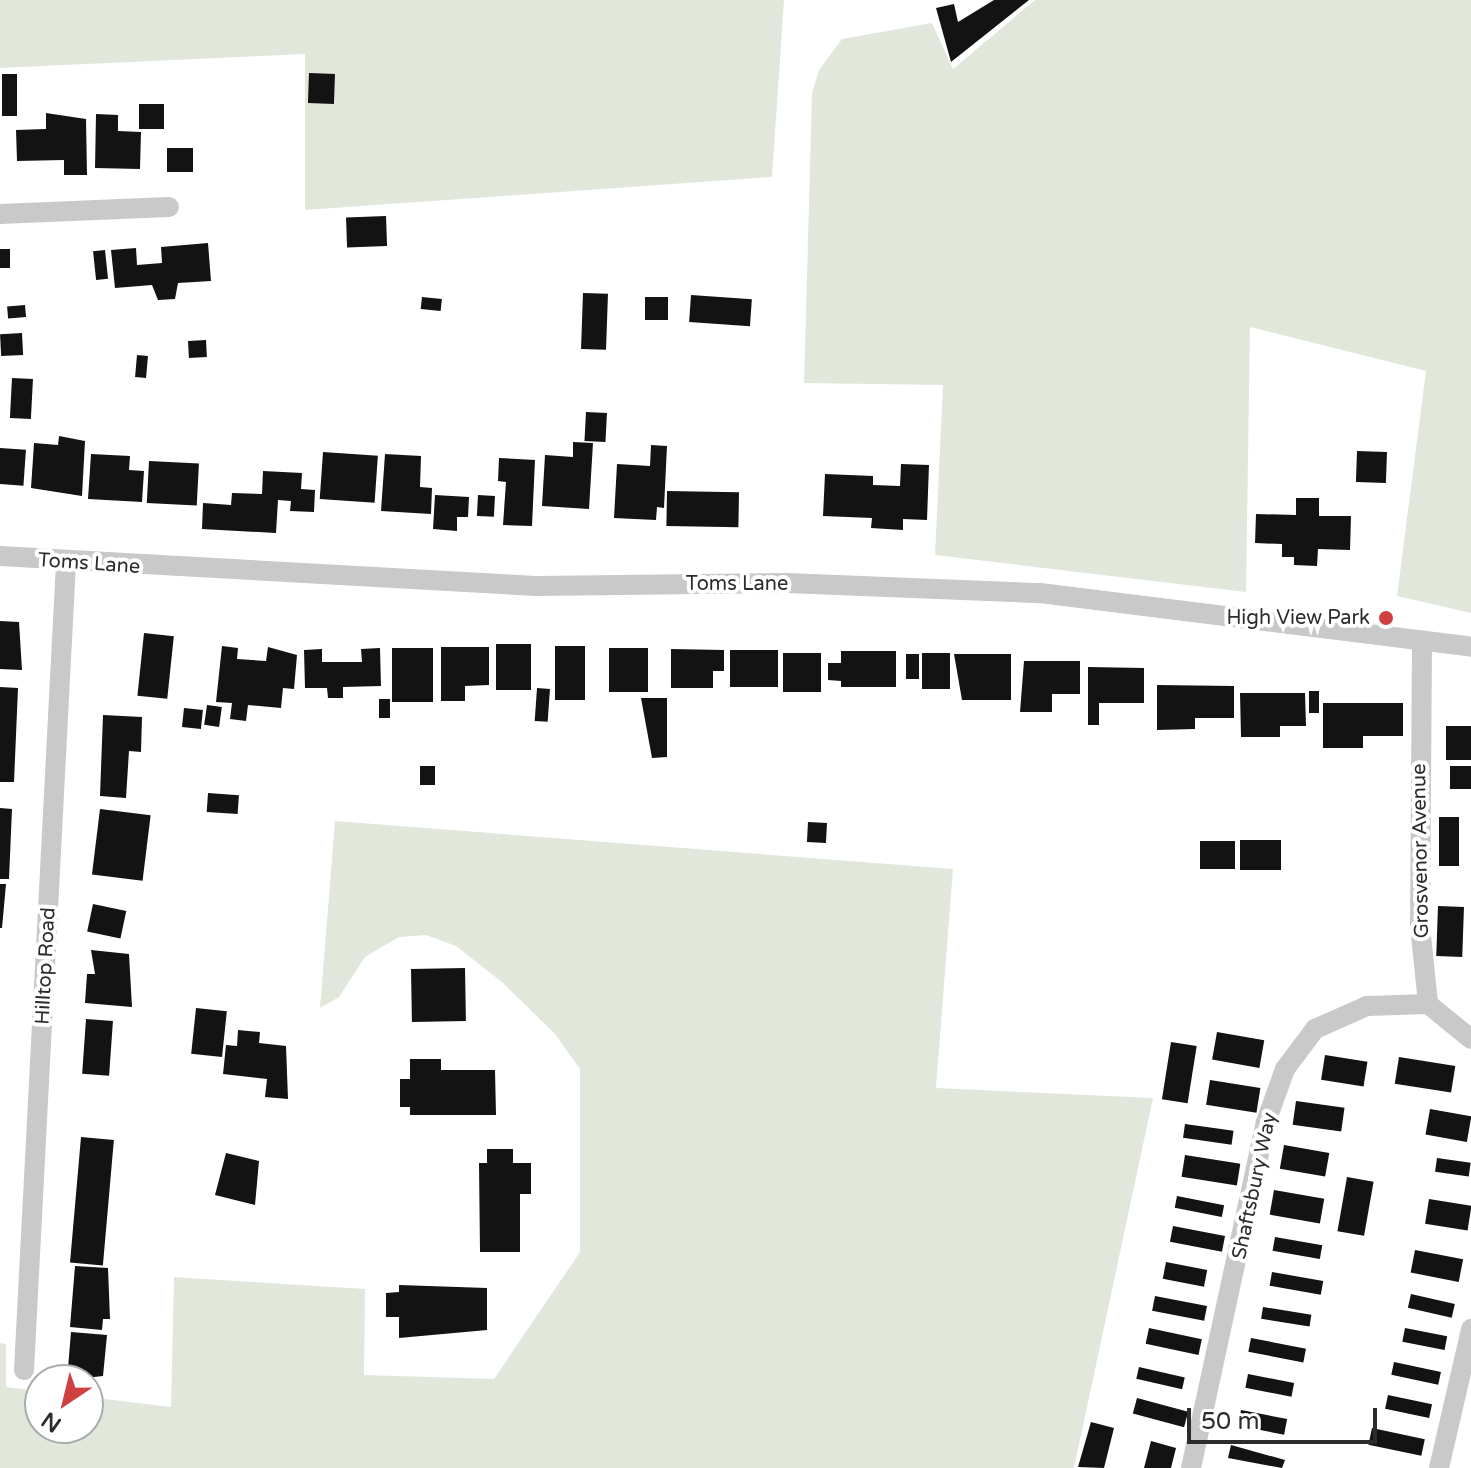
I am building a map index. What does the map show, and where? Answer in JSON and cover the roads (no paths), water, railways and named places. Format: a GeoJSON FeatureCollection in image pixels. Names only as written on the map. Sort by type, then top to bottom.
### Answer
{"type":"FeatureCollection","features":[{"type":"Feature","properties":{"kind":"street"},"geometry":{"type":"LineString","coordinates":[[0,214],[169,207]]}},
{"type":"Feature","properties":{"kind":"street","name":"Toms Lane"},"geometry":{"type":"LineString","coordinates":[[0,556],[66,563],[536,586],[787,583],[1009,591],[1471,647]]}},
{"type":"Feature","properties":{"kind":"street","name":"Hilltop Road"},"geometry":{"type":"LineString","coordinates":[[24,1364],[66,563]]}},
{"type":"Feature","properties":{"kind":"street","name":"Grosvenor Avenue"},"geometry":{"type":"LineString","coordinates":[[1422,642],[1420,926],[1428,1004]]}},
{"type":"Feature","properties":{"kind":"street"},"geometry":{"type":"LineString","coordinates":[[1428,1004],[1468,1030]]}},
{"type":"Feature","properties":{"kind":"street","name":"Shaftsbury Way"},"geometry":{"type":"LineString","coordinates":[[1191,1468],[1266,1122],[1285,1069],[1315,1029],[1367,1006],[1428,1004]]}},
{"type":"Feature","properties":{"kind":"street"},"geometry":{"type":"LineString","coordinates":[[1439,1468],[1471,1329]]}},
{"type":"Feature","properties":{"kind":"place","name":"High View Park"},"geometry":{"type":"Point","coordinates":[1386,618]}}]}
